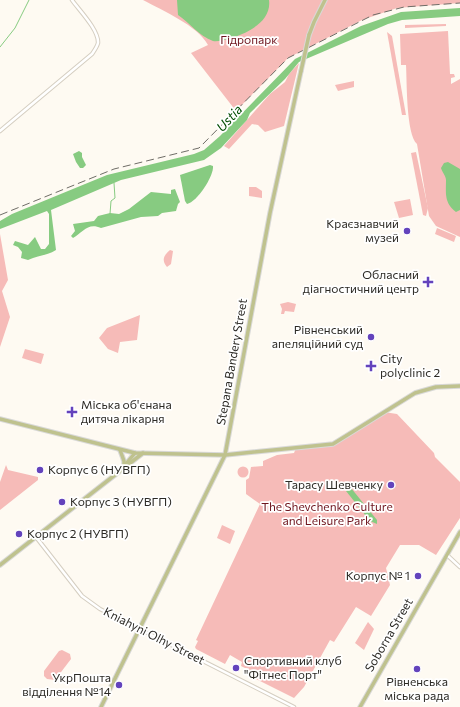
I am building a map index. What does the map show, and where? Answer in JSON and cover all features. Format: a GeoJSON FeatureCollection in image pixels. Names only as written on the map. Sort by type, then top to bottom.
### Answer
{"type":"FeatureCollection","features":[{"type":"Feature","properties":{"kind":"main road","name":"Stepana Bandery Street"},"geometry":{"type":"LineString","coordinates":[[101,707],[225,455],[270,213],[301,71],[312,26],[325,0]]}},
{"type":"Feature","properties":{"kind":"main road"},"geometry":{"type":"LineString","coordinates":[[0,419],[120,450],[143,453],[225,455],[333,444],[350,435],[415,393],[448,385],[460,386]]}},
{"type":"Feature","properties":{"kind":"main road"},"geometry":{"type":"LineString","coordinates":[[120,450],[124,461],[124,467]]}},
{"type":"Feature","properties":{"kind":"main road"},"geometry":{"type":"LineString","coordinates":[[134,460],[135,452]]}},
{"type":"Feature","properties":{"kind":"main road"},"geometry":{"type":"LineString","coordinates":[[124,467],[135,452]]}},
{"type":"Feature","properties":{"kind":"main road"},"geometry":{"type":"LineString","coordinates":[[0,565],[143,453]]}},
{"type":"Feature","properties":{"kind":"main road","name":"Soborna Street"},"geometry":{"type":"LineString","coordinates":[[360,707],[460,532]]}},
{"type":"Feature","properties":{"kind":"street"},"geometry":{"type":"LineString","coordinates":[[0,132],[92,54],[96,48],[97,38],[94,30],[72,0]]}},
{"type":"Feature","properties":{"kind":"street","name":"Kniahyni Olhy Street"},"geometry":{"type":"LineString","coordinates":[[36,537],[82,596],[100,609],[294,707]]}},
{"type":"Feature","properties":{"kind":"street"},"geometry":{"type":"LineString","coordinates":[[447,555],[460,567]]}},
{"type":"Feature","properties":{"kind":"green space","name":"Гідропарк"},"geometry":{"type":"Polygon","coordinates":[[[143,0],[460,0],[460,3],[397,8],[362,20],[288,58],[236,111],[191,53],[208,45],[203,38],[179,19],[143,0]]]}},
{"type":"Feature","properties":{"kind":"green space"},"geometry":{"type":"Polygon","coordinates":[[[446,24],[446,26],[405,28],[405,25],[446,24]]]}},
{"type":"Feature","properties":{"kind":"green space"},"geometry":{"type":"Polygon","coordinates":[[[448,31],[450,74],[454,74],[455,77],[451,78],[451,84],[460,79],[460,237],[436,226],[429,216],[417,144],[413,138],[409,119],[406,65],[401,65],[400,34],[448,31]]]}},
{"type":"Feature","properties":{"kind":"green space"},"geometry":{"type":"Polygon","coordinates":[[[387,32],[392,36],[406,115],[402,115],[387,32]]]}},
{"type":"Feature","properties":{"kind":"green space"},"geometry":{"type":"Polygon","coordinates":[[[299,63],[284,126],[265,132],[258,125],[252,124],[229,149],[224,146],[270,94],[285,82],[289,74],[299,63]]]}},
{"type":"Feature","properties":{"kind":"green space"},"geometry":{"type":"Polygon","coordinates":[[[354,81],[354,87],[338,91],[335,85],[354,81]]]}},
{"type":"Feature","properties":{"kind":"green space"},"geometry":{"type":"Polygon","coordinates":[[[416,152],[428,208],[426,216],[423,215],[411,153],[416,152]]]}},
{"type":"Feature","properties":{"kind":"green space"},"geometry":{"type":"Polygon","coordinates":[[[249,187],[256,187],[262,191],[262,198],[249,196],[249,187]]]}},
{"type":"Feature","properties":{"kind":"green space"},"geometry":{"type":"Polygon","coordinates":[[[410,199],[413,215],[399,218],[394,202],[410,199]]]}},
{"type":"Feature","properties":{"kind":"green space"},"geometry":{"type":"Polygon","coordinates":[[[437,228],[456,236],[454,242],[435,234],[437,228]]]}},
{"type":"Feature","properties":{"kind":"green space"},"geometry":{"type":"Polygon","coordinates":[[[0,234],[8,280],[2,291],[10,317],[0,347],[0,234]]]}},
{"type":"Feature","properties":{"kind":"green space"},"geometry":{"type":"Polygon","coordinates":[[[170,250],[173,251],[171,264],[167,267],[164,262],[164,258],[170,250]]]}},
{"type":"Feature","properties":{"kind":"green space"},"geometry":{"type":"Polygon","coordinates":[[[288,302],[296,304],[294,312],[285,311],[284,314],[281,314],[282,309],[280,304],[288,302]]]}},
{"type":"Feature","properties":{"kind":"green space"},"geometry":{"type":"Polygon","coordinates":[[[140,315],[137,340],[120,342],[118,353],[108,349],[99,338],[107,328],[140,315]]]}},
{"type":"Feature","properties":{"kind":"green space"},"geometry":{"type":"Polygon","coordinates":[[[25,349],[44,354],[41,364],[22,358],[25,349]]]}},
{"type":"Feature","properties":{"kind":"green space","name":"The Shevchenko Culture and Leisure Park"},"geometry":{"type":"Polygon","coordinates":[[[384,412],[397,414],[434,453],[435,457],[460,482],[460,518],[436,555],[419,545],[400,545],[386,568],[390,585],[371,616],[356,607],[334,642],[330,640],[304,687],[294,698],[244,673],[247,669],[241,666],[242,662],[230,655],[225,664],[196,649],[195,647],[198,641],[196,640],[260,504],[246,494],[246,480],[249,478],[251,467],[263,466],[263,461],[277,455],[294,453],[296,448],[332,445],[384,412]]]}},
{"type":"Feature","properties":{"kind":"green space"},"geometry":{"type":"Polygon","coordinates":[[[6,465],[8,470],[38,477],[38,480],[0,510],[0,482],[6,465]]]}},
{"type":"Feature","properties":{"kind":"green space"},"geometry":{"type":"Polygon","coordinates":[[[243,466],[247,468],[249,472],[247,476],[243,478],[239,476],[237,472],[239,468],[243,466]]]}},
{"type":"Feature","properties":{"kind":"green space"},"geometry":{"type":"Polygon","coordinates":[[[222,525],[235,531],[230,544],[217,538],[222,525]]]}},
{"type":"Feature","properties":{"kind":"green space"},"geometry":{"type":"Polygon","coordinates":[[[368,622],[374,629],[364,650],[355,643],[368,622]]]}},
{"type":"Feature","properties":{"kind":"green space"},"geometry":{"type":"Polygon","coordinates":[[[62,650],[70,654],[71,659],[55,680],[47,679],[44,676],[44,671],[59,651],[62,650]]]}},
{"type":"Feature","properties":{"kind":"shaded area"},"geometry":{"type":"Polygon","coordinates":[[[177,0],[269,0],[269,8],[262,21],[250,30],[228,39],[213,41],[203,36],[178,15],[177,0]]]}},
{"type":"Feature","properties":{"kind":"shaded area"},"geometry":{"type":"Polygon","coordinates":[[[460,8],[460,16],[402,20],[388,24],[299,62],[285,79],[250,113],[247,120],[221,148],[204,160],[121,180],[51,210],[56,250],[53,252],[28,260],[21,258],[22,252],[18,247],[13,245],[15,241],[28,245],[35,237],[41,249],[45,249],[49,244],[49,214],[47,211],[0,229],[0,221],[12,214],[107,175],[194,154],[204,150],[220,136],[295,59],[361,26],[401,12],[460,8]]]}},
{"type":"Feature","properties":{"kind":"shaded area"},"geometry":{"type":"Polygon","coordinates":[[[79,151],[82,153],[82,157],[86,165],[83,168],[80,168],[73,154],[79,151]]]}},
{"type":"Feature","properties":{"kind":"shaded area"},"geometry":{"type":"Polygon","coordinates":[[[448,162],[460,169],[460,210],[456,212],[449,205],[446,193],[446,178],[441,168],[444,163],[448,162]]]}},
{"type":"Feature","properties":{"kind":"shaded area"},"geometry":{"type":"Polygon","coordinates":[[[210,165],[213,166],[213,170],[208,182],[200,194],[187,204],[185,201],[180,175],[210,165]]]}},
{"type":"Feature","properties":{"kind":"shaded area"},"geometry":{"type":"Polygon","coordinates":[[[175,189],[180,202],[176,211],[162,213],[158,216],[141,217],[101,228],[93,226],[86,228],[73,238],[71,236],[75,231],[73,224],[94,221],[98,216],[110,213],[119,214],[129,209],[151,192],[171,194],[171,190],[175,189]]]}},
{"type":"Feature","properties":{"kind":"shaded area"},"geometry":{"type":"Polygon","coordinates":[[[351,488],[377,520],[377,524],[370,521],[346,491],[351,488]]]}},
{"type":"Feature","properties":{"kind":"waterway"},"geometry":{"type":"LineString","coordinates":[[0,47],[15,28],[29,0]]}},
{"type":"Feature","properties":{"kind":"waterway"},"geometry":{"type":"LineString","coordinates":[[110,214],[111,201],[115,198],[114,183]]}},
{"type":"Feature","properties":{"kind":"railway"},"geometry":{"type":"LineString","coordinates":[[0,215],[114,169],[199,148],[288,58],[373,15],[404,7],[460,3]]}},
{"type":"Feature","properties":{"kind":"place","name":"Краєзнавчий музей"},"geometry":{"type":"Point","coordinates":[407,231]}},
{"type":"Feature","properties":{"kind":"place","name":"Обласний діагностичний центр"},"geometry":{"type":"Point","coordinates":[428,282]}},
{"type":"Feature","properties":{"kind":"place","name":"Рівненський апеляційний суд"},"geometry":{"type":"Point","coordinates":[371,337]}},
{"type":"Feature","properties":{"kind":"place","name":"City polyclinic 2"},"geometry":{"type":"Point","coordinates":[371,366]}},
{"type":"Feature","properties":{"kind":"place","name":"Міська об'єнана дитяча лікарня"},"geometry":{"type":"Point","coordinates":[72,412]}},
{"type":"Feature","properties":{"kind":"place","name":"Корпус 6 (НУВГП)"},"geometry":{"type":"Point","coordinates":[40,470]}},
{"type":"Feature","properties":{"kind":"place","name":"Тарасу Шевченку"},"geometry":{"type":"Point","coordinates":[391,485]}},
{"type":"Feature","properties":{"kind":"place","name":"Корпус 3 (НУВГП)"},"geometry":{"type":"Point","coordinates":[62,502]}},
{"type":"Feature","properties":{"kind":"place","name":"Корпус 2 (НУВГП)"},"geometry":{"type":"Point","coordinates":[19,534]}},
{"type":"Feature","properties":{"kind":"place","name":"Корпус № 1"},"geometry":{"type":"Point","coordinates":[418,576]}},
{"type":"Feature","properties":{"kind":"place","name":"Спортивний клуб \"Фітнес Порт\""},"geometry":{"type":"Point","coordinates":[236,668]}},
{"type":"Feature","properties":{"kind":"place","name":"Рівненська міська рада"},"geometry":{"type":"Point","coordinates":[417,669]}},
{"type":"Feature","properties":{"kind":"place","name":"УкрПошта відділення №14"},"geometry":{"type":"Point","coordinates":[119,685]}},
{"type":"Feature","properties":{"kind":"water label","name":"Ustia"},"geometry":{"type":"Point","coordinates":[229,118]}}]}
